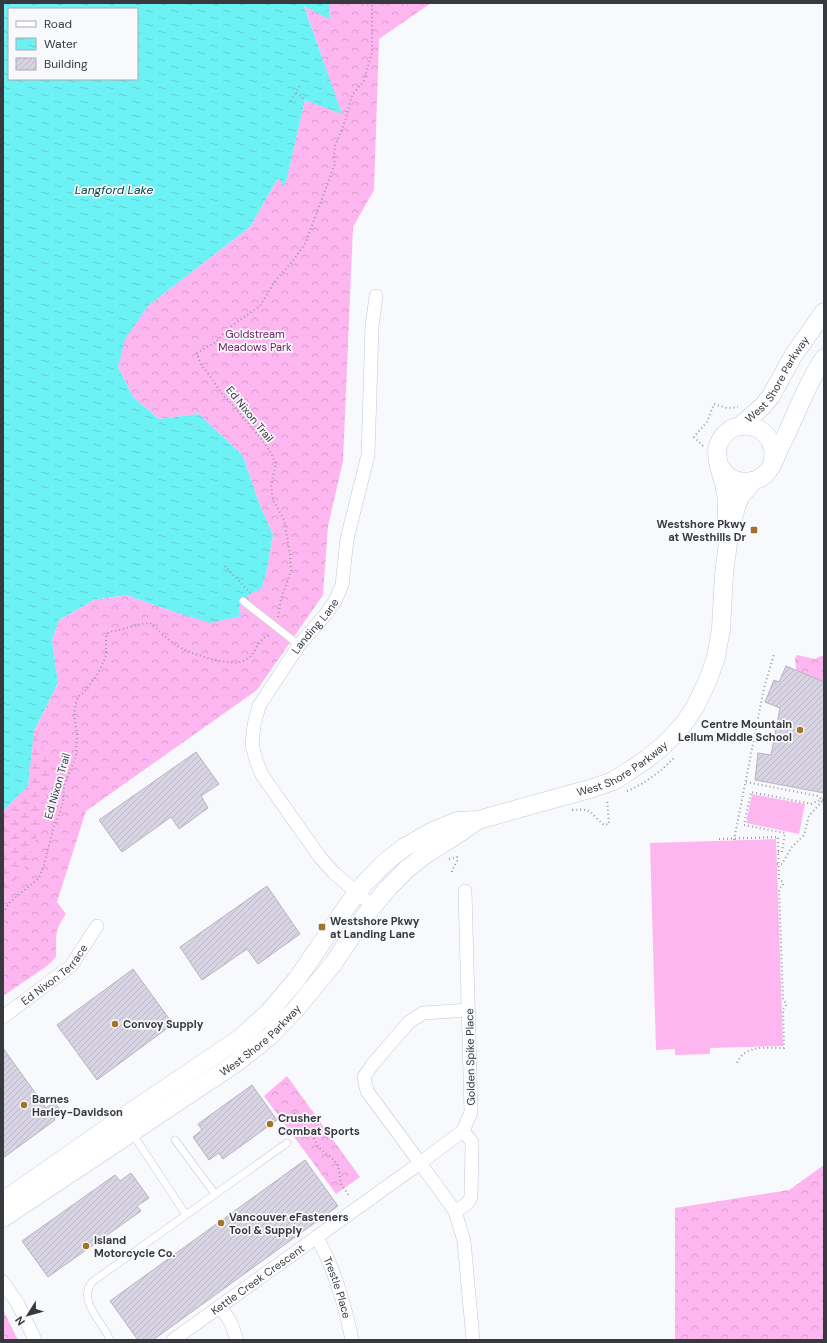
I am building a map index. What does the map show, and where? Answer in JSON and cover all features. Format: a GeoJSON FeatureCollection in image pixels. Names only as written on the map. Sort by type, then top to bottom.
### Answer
{"type":"FeatureCollection","features":[{"type":"Feature","properties":{"kind":"main road","name":"West Shore Parkway"},"geometry":{"type":"LineString","coordinates":[[741,425],[758,411],[771,396],[793,356],[824,312]]}},
{"type":"Feature","properties":{"kind":"main road"},"geometry":{"type":"LineString","coordinates":[[773,461],[774,450],[770,439],[763,431],[752,426],[741,425],[731,429],[722,436],[718,446],[717,457],[721,468],[728,477],[738,482],[753,481],[760,478],[768,471],[785,438],[809,383],[824,358]]}},
{"type":"Feature","properties":{"kind":"main road","name":"West Shore Parkway"},"geometry":{"type":"LineString","coordinates":[[721,468],[726,494],[729,535]]}},
{"type":"Feature","properties":{"kind":"main road","name":"West Shore Parkway"},"geometry":{"type":"LineString","coordinates":[[3,1218],[239,1039],[268,1012],[297,979],[358,892],[384,863],[405,847],[431,832],[457,821],[478,820],[576,794],[612,781],[646,759],[664,745],[683,725],[695,707],[708,680],[716,657],[721,629],[724,574],[729,535],[740,497],[753,481]]}},
{"type":"Feature","properties":{"kind":"main road","name":"West Shore Parkway"},"geometry":{"type":"LineString","coordinates":[[3,1201],[126,1125],[236,1063],[270,1036],[295,1010],[333,964],[365,916],[388,888],[425,855],[478,820]]}},
{"type":"Feature","properties":{"kind":"street","name":"Landing Lane"},"geometry":{"type":"LineString","coordinates":[[373,906],[334,873],[319,856],[262,775],[252,745],[254,725],[259,706],[299,645],[335,601],[342,585],[349,532],[368,455],[372,327],[376,296]]}},
{"type":"Feature","properties":{"kind":"street","name":"Golden Spike Place"},"geometry":{"type":"LineString","coordinates":[[463,1131],[471,1112],[465,891]]}},
{"type":"Feature","properties":{"kind":"street","name":"Ed Nixon Terrace"},"geometry":{"type":"LineString","coordinates":[[3,1016],[71,966],[97,926]]}},
{"type":"Feature","properties":{"kind":"street"},"geometry":{"type":"LineString","coordinates":[[469,1010],[423,1013],[409,1022],[372,1065],[364,1077],[368,1091],[455,1211],[462,1230],[464,1241],[472,1340]]}},
{"type":"Feature","properties":{"kind":"street"},"geometry":{"type":"LineString","coordinates":[[455,1211],[466,1205],[471,1197],[472,1142],[463,1131]]}},
{"type":"Feature","properties":{"kind":"street","name":"Kettle Creek Crescent"},"geometry":{"type":"LineString","coordinates":[[173,1340],[463,1131]]}},
{"type":"Feature","properties":{"kind":"street","name":"Trestle Place"},"geometry":{"type":"LineString","coordinates":[[316,1237],[325,1252],[338,1288],[352,1340]]}},
{"type":"Feature","properties":{"kind":"street"},"geometry":{"type":"LineString","coordinates":[[3,1282],[18,1304],[36,1340]]}},
{"type":"Feature","properties":{"kind":"street"},"geometry":{"type":"LineString","coordinates":[[220,1306],[231,1324],[237,1340]]}},
{"type":"Feature","properties":{"kind":"lane"},"geometry":{"type":"LineString","coordinates":[[243,601],[299,645]]}},
{"type":"Feature","properties":{"kind":"lane"},"geometry":{"type":"LineString","coordinates":[[126,1125],[186,1215]]}},
{"type":"Feature","properties":{"kind":"lane"},"geometry":{"type":"LineString","coordinates":[[175,1140],[216,1194]]}},
{"type":"Feature","properties":{"kind":"lane"},"geometry":{"type":"LineString","coordinates":[[110,1340],[89,1303],[87,1295],[88,1287],[92,1282],[287,1143]]}},
{"type":"Feature","properties":{"kind":"path","name":"Ed Nixon Trail"},"geometry":{"type":"LineString","coordinates":[[3,914],[10,902],[39,878],[43,868],[54,826],[63,802],[64,786],[76,756],[77,734],[74,713],[76,703],[78,697],[84,692],[97,675],[104,661],[106,655],[106,637],[109,632],[150,623],[172,643],[188,651],[224,662],[233,663],[242,661],[251,656],[263,638],[269,636],[275,626],[279,615],[281,599],[291,571],[290,554],[284,520],[273,500],[271,485],[276,464],[271,452],[263,441],[232,403],[223,395],[200,363],[197,353],[216,342],[237,322],[260,306],[275,281],[292,262],[305,244],[335,164],[335,146],[345,121],[350,100],[352,95],[364,81],[369,64],[372,52],[372,3]]}},
{"type":"Feature","properties":{"kind":"path"},"geometry":{"type":"LineString","coordinates":[[291,100],[300,86]]}},
{"type":"Feature","properties":{"kind":"path"},"geometry":{"type":"LineString","coordinates":[[296,93],[305,100]]}},
{"type":"Feature","properties":{"kind":"path"},"geometry":{"type":"LineString","coordinates":[[694,437],[709,419],[714,404],[735,408],[743,406]]}},
{"type":"Feature","properties":{"kind":"path"},"geometry":{"type":"LineString","coordinates":[[225,566],[250,593]]}},
{"type":"Feature","properties":{"kind":"path"},"geometry":{"type":"LineString","coordinates":[[734,839],[764,688],[774,654]]}},
{"type":"Feature","properties":{"kind":"path"},"geometry":{"type":"LineString","coordinates":[[746,782],[818,796],[824,800]]}},
{"type":"Feature","properties":{"kind":"path"},"geometry":{"type":"LineString","coordinates":[[778,852],[782,852],[785,833],[744,825],[751,792],[812,804],[817,801],[824,800]]}},
{"type":"Feature","properties":{"kind":"path"},"geometry":{"type":"LineString","coordinates":[[778,864],[782,864],[791,848],[804,835],[809,816],[824,800],[824,796]]}},
{"type":"Feature","properties":{"kind":"path"},"geometry":{"type":"LineString","coordinates":[[568,811],[585,810],[592,812],[604,825],[608,824]]}},
{"type":"Feature","properties":{"kind":"path"},"geometry":{"type":"LineString","coordinates":[[719,839],[778,837],[779,879],[783,882],[783,885],[780,888],[783,1000],[786,1003],[786,1006],[783,1009],[784,1048],[751,1049],[743,1054],[737,1063]]}},
{"type":"Feature","properties":{"kind":"path"},"geometry":{"type":"LineString","coordinates":[[294,1113],[312,1135],[319,1148],[332,1158],[338,1165],[341,1184],[350,1198]]}},
{"type":"Feature","properties":{"kind":"green space","name":"Goldstream Meadows Park"},"geometry":{"type":"Polygon","coordinates":[[[311,3],[431,3],[379,39],[374,190],[353,227],[343,461],[328,526],[323,595],[257,690],[86,811],[57,902],[66,914],[57,930],[56,957],[47,966],[3,996],[3,811],[28,786],[34,731],[58,683],[52,640],[59,620],[94,600],[126,595],[175,612],[240,616],[239,606],[249,594],[261,588],[266,574],[273,535],[259,503],[243,456],[199,414],[159,419],[133,397],[118,367],[124,339],[149,305],[250,227],[278,178],[285,185],[305,100],[341,113],[304,5],[311,3]]]}},
{"type":"Feature","properties":{"kind":"green space"},"geometry":{"type":"Polygon","coordinates":[[[797,655],[815,659],[824,656],[824,682],[796,670],[795,658],[797,655]]]}},
{"type":"Feature","properties":{"kind":"green space"},"geometry":{"type":"Polygon","coordinates":[[[34,731],[53,767],[30,860],[3,896],[3,811],[28,786],[34,731]]]}},
{"type":"Feature","properties":{"kind":"green space"},"geometry":{"type":"Polygon","coordinates":[[[752,794],[805,804],[799,834],[746,823],[752,794]]]}},
{"type":"Feature","properties":{"kind":"green space"},"geometry":{"type":"Polygon","coordinates":[[[776,839],[783,1046],[710,1048],[710,1054],[675,1055],[675,1049],[656,1050],[650,843],[776,839]]]}},
{"type":"Feature","properties":{"kind":"green space"},"geometry":{"type":"Polygon","coordinates":[[[287,1076],[360,1177],[336,1194],[264,1096],[287,1076]]]}},
{"type":"Feature","properties":{"kind":"green space"},"geometry":{"type":"Polygon","coordinates":[[[824,1165],[824,1340],[675,1340],[675,1208],[789,1190],[824,1165]]]}},
{"type":"Feature","properties":{"kind":"green space"},"geometry":{"type":"Polygon","coordinates":[[[3,1310],[18,1340],[3,1340],[3,1310]]]}},
{"type":"Feature","properties":{"kind":"water","name":"Langford Lake"},"geometry":{"type":"Polygon","coordinates":[[[3,3],[329,3],[329,19],[304,6],[342,114],[305,100],[285,186],[278,178],[250,227],[149,305],[125,339],[118,367],[133,397],[159,419],[199,414],[243,456],[259,503],[273,535],[266,574],[261,589],[248,596],[243,601],[239,607],[241,616],[210,623],[126,595],[94,600],[59,620],[52,640],[58,683],[34,731],[28,786],[3,811],[3,3]]]}},
{"type":"Feature","properties":{"kind":"building","name":"Centre Mountain Lellum Middle School"},"geometry":{"type":"Polygon","coordinates":[[[786,666],[824,682],[824,793],[755,780],[758,753],[771,755],[780,708],[765,702],[774,680],[779,682],[786,666]]]}},
{"type":"Feature","properties":{"kind":"building"},"geometry":{"type":"Polygon","coordinates":[[[196,752],[219,784],[201,796],[208,808],[179,829],[171,817],[122,852],[99,820],[196,752]]]}},
{"type":"Feature","properties":{"kind":"building"},"geometry":{"type":"Polygon","coordinates":[[[267,886],[300,934],[258,964],[247,949],[202,980],[180,947],[267,886]]]}},
{"type":"Feature","properties":{"kind":"building","name":"Convoy Supply"},"geometry":{"type":"Polygon","coordinates":[[[133,969],[173,1024],[97,1080],[57,1025],[133,969]]]}},
{"type":"Feature","properties":{"kind":"building","name":"Barnes Harley-Davidson"},"geometry":{"type":"Polygon","coordinates":[[[3,1048],[46,1108],[54,1102],[62,1112],[54,1118],[55,1120],[3,1158],[3,1048]]]}},
{"type":"Feature","properties":{"kind":"building"},"geometry":{"type":"Polygon","coordinates":[[[252,1085],[277,1120],[223,1159],[219,1153],[209,1160],[193,1137],[202,1130],[198,1124],[252,1085]]]}},
{"type":"Feature","properties":{"kind":"building"},"geometry":{"type":"Polygon","coordinates":[[[305,1160],[338,1206],[153,1340],[138,1340],[110,1301],[305,1160]]]}},
{"type":"Feature","properties":{"kind":"building"},"geometry":{"type":"Polygon","coordinates":[[[131,1173],[149,1198],[137,1206],[141,1211],[48,1277],[22,1241],[115,1175],[120,1181],[131,1173]]]}},
{"type":"Feature","properties":{"kind":"place","name":"Westshore Pkwy at Westhills Dr"},"geometry":{"type":"Point","coordinates":[754,530]}},
{"type":"Feature","properties":{"kind":"place","name":"Centre Mountain Lellum Middle School"},"geometry":{"type":"Point","coordinates":[800,730]}},
{"type":"Feature","properties":{"kind":"place","name":"Westshore Pkwy at Landing Lane"},"geometry":{"type":"Point","coordinates":[322,927]}},
{"type":"Feature","properties":{"kind":"place","name":"Convoy Supply"},"geometry":{"type":"Point","coordinates":[115,1024]}},
{"type":"Feature","properties":{"kind":"place","name":"Barnes Harley-Davidson"},"geometry":{"type":"Point","coordinates":[24,1105]}},
{"type":"Feature","properties":{"kind":"place","name":"Crusher Combat Sports"},"geometry":{"type":"Point","coordinates":[270,1124]}},
{"type":"Feature","properties":{"kind":"place","name":"Vancouver eFasteners Tool & Supply"},"geometry":{"type":"Point","coordinates":[221,1223]}},
{"type":"Feature","properties":{"kind":"place","name":"Island Motorcycle Co."},"geometry":{"type":"Point","coordinates":[86,1246]}}]}
